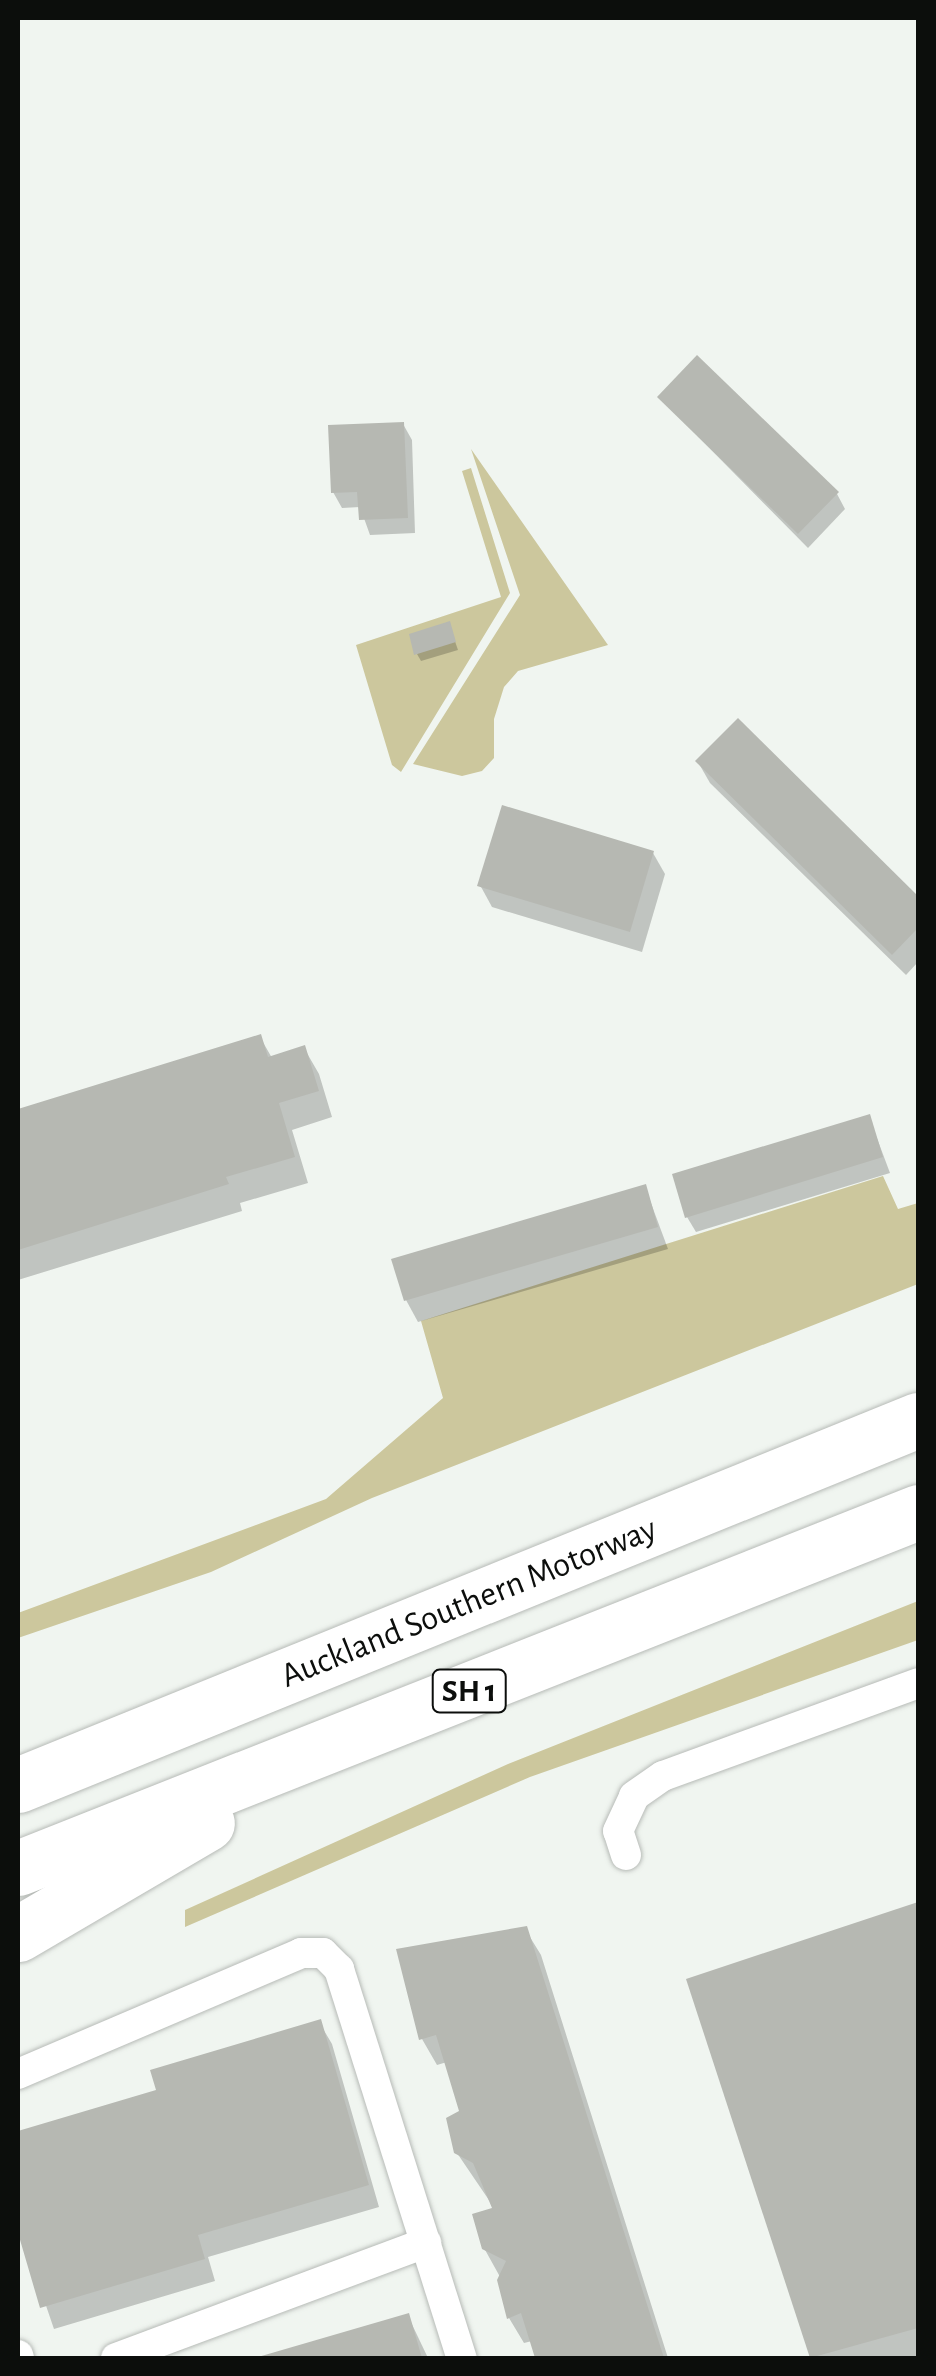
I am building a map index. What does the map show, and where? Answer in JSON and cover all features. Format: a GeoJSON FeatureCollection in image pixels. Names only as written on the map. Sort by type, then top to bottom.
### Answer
{"type":"FeatureCollection","features":[{"type":"Feature","properties":{"kind":"highway","name":"Auckland Southern Motorway"},"geometry":{"type":"LineString","coordinates":[[18,1784],[918,1420]]}},
{"type":"Feature","properties":{"kind":"highway","name":"SH 1"},"geometry":{"type":"LineString","coordinates":[[18,1868],[918,1512]]}},
{"type":"Feature","properties":{"kind":"highway"},"geometry":{"type":"LineString","coordinates":[[18,1934],[352,1738]]}},
{"type":"Feature","properties":{"kind":"lane"},"geometry":{"type":"LineString","coordinates":[[626,1856],[618,1831],[634,1796],[663,1776],[689,1762],[918,1683]]}},
{"type":"Feature","properties":{"kind":"lane"},"geometry":{"type":"LineString","coordinates":[[18,2074],[301,1953],[323,1954],[339,1969],[462,2358]]}},
{"type":"Feature","properties":{"kind":"lane"},"geometry":{"type":"LineString","coordinates":[[116,2358],[426,2243]]}},
{"type":"Feature","properties":{"kind":"shaded area"},"geometry":{"type":"Polygon","coordinates":[[[471,449],[608,645],[518,671],[504,687],[494,719],[494,758],[482,771],[462,776],[413,764],[520,595],[471,449]]]}},
{"type":"Feature","properties":{"kind":"shaded area"},"geometry":{"type":"Polygon","coordinates":[[[471,468],[510,593],[401,772],[392,765],[356,645],[501,597],[462,471],[471,468]]]}},
{"type":"Feature","properties":{"kind":"shaded area"},"geometry":{"type":"Polygon","coordinates":[[[883,1176],[898,1209],[918,1203],[918,1284],[372,1498],[211,1572],[18,1638],[18,1613],[326,1499],[443,1398],[421,1321],[883,1176]]]}},
{"type":"Feature","properties":{"kind":"shaded area"},"geometry":{"type":"Polygon","coordinates":[[[918,1601],[918,1640],[530,1777],[185,1927],[185,1910],[508,1764],[918,1601]]]}},
{"type":"Feature","properties":{"kind":"building"},"geometry":{"type":"Polygon","coordinates":[[[697,355],[839,492],[798,534],[657,397],[697,355]]]}},
{"type":"Feature","properties":{"kind":"building"},"geometry":{"type":"Polygon","coordinates":[[[404,422],[408,518],[359,520],[357,492],[331,493],[328,425],[404,422]]]}},
{"type":"Feature","properties":{"kind":"building"},"geometry":{"type":"Polygon","coordinates":[[[450,621],[456,642],[414,655],[409,634],[450,621]]]}},
{"type":"Feature","properties":{"kind":"building"},"geometry":{"type":"Polygon","coordinates":[[[738,718],[918,896],[918,928],[892,955],[695,761],[738,718]]]}},
{"type":"Feature","properties":{"kind":"building"},"geometry":{"type":"Polygon","coordinates":[[[502,805],[654,851],[630,932],[477,886],[502,805]]]}},
{"type":"Feature","properties":{"kind":"building"},"geometry":{"type":"Polygon","coordinates":[[[261,1034],[268,1057],[305,1045],[319,1091],[279,1103],[295,1157],[226,1177],[229,1184],[18,1250],[18,1109],[261,1034]]]}},
{"type":"Feature","properties":{"kind":"building"},"geometry":{"type":"Polygon","coordinates":[[[870,1114],[883,1157],[685,1218],[672,1174],[870,1114]]]}},
{"type":"Feature","properties":{"kind":"building"},"geometry":{"type":"Polygon","coordinates":[[[646,1184],[658,1227],[404,1301],[391,1259],[646,1184]]]}},
{"type":"Feature","properties":{"kind":"building"},"geometry":{"type":"Polygon","coordinates":[[[918,1902],[918,2328],[810,2358],[686,1979],[918,1902]]]}},
{"type":"Feature","properties":{"kind":"building"},"geometry":{"type":"Polygon","coordinates":[[[527,1926],[664,2358],[535,2358],[521,2313],[507,2319],[497,2280],[506,2261],[482,2249],[472,2214],[492,2208],[473,2163],[454,2153],[446,2118],[459,2111],[436,2035],[419,2040],[396,1949],[527,1926]]]}},
{"type":"Feature","properties":{"kind":"building"},"geometry":{"type":"Polygon","coordinates":[[[321,2019],[369,2185],[198,2235],[205,2259],[40,2308],[18,2233],[18,2131],[156,2090],[150,2070],[321,2019]]]}},
{"type":"Feature","properties":{"kind":"building"},"geometry":{"type":"Polygon","coordinates":[[[409,2313],[422,2358],[258,2358],[258,2357],[409,2313]]]}}]}
